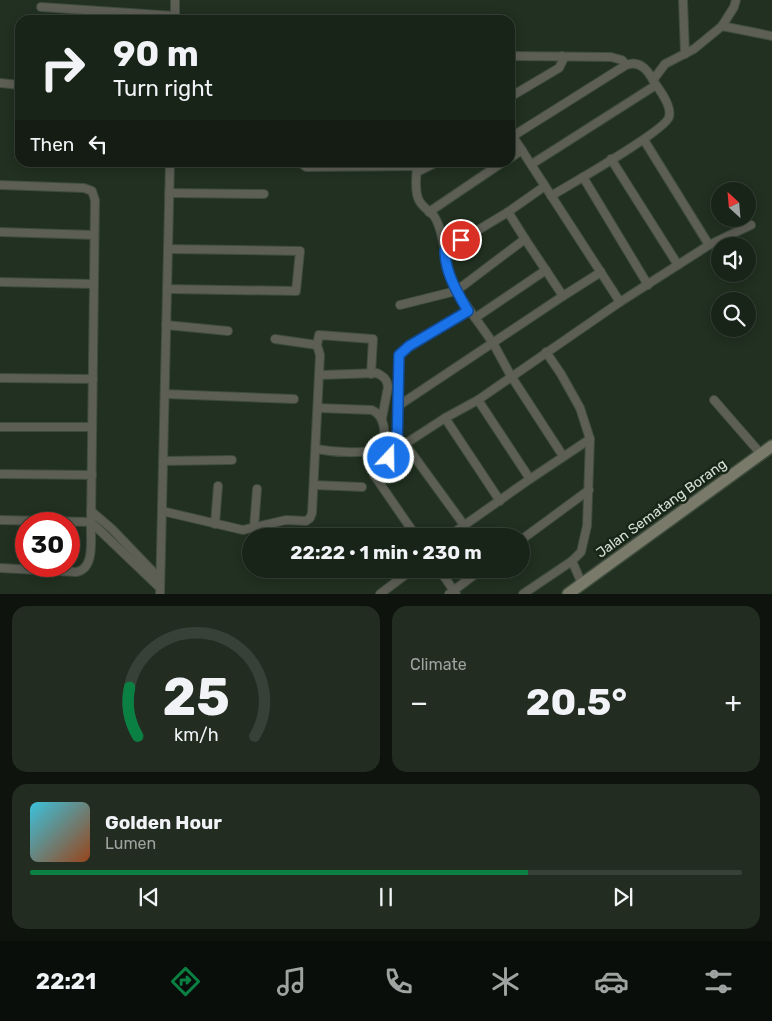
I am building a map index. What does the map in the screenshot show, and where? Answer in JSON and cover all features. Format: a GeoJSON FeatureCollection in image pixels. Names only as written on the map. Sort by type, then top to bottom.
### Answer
{"type":"FeatureCollection","features":[{"type":"Feature","properties":{"kind":"street"},"geometry":{"type":"LineString","coordinates":[[175,0],[175,15]]}},
{"type":"Feature","properties":{"kind":"street"},"geometry":{"type":"LineString","coordinates":[[683,0],[685,54]]}},
{"type":"Feature","properties":{"kind":"street"},"geometry":{"type":"LineString","coordinates":[[532,164],[655,83],[665,64],[685,54],[722,26],[734,7],[736,0]]}},
{"type":"Feature","properties":{"kind":"street"},"geometry":{"type":"LineString","coordinates":[[41,7],[138,15]]}},
{"type":"Feature","properties":{"kind":"street"},"geometry":{"type":"LineString","coordinates":[[722,26],[772,36]]}},
{"type":"Feature","properties":{"kind":"street"},"geometry":{"type":"LineString","coordinates":[[515,56],[611,56],[622,60],[626,65]]}},
{"type":"Feature","properties":{"kind":"street"},"geometry":{"type":"LineString","coordinates":[[515,94],[559,68],[563,60],[562,56]]}},
{"type":"Feature","properties":{"kind":"street"},"geometry":{"type":"LineString","coordinates":[[515,132],[626,65],[640,64],[655,83],[669,109],[666,123],[644,140],[551,196]]}},
{"type":"Feature","properties":{"kind":"street"},"geometry":{"type":"LineString","coordinates":[[0,83],[15,84]]}},
{"type":"Feature","properties":{"kind":"street"},"geometry":{"type":"LineString","coordinates":[[515,139],[620,302]]}},
{"type":"Feature","properties":{"kind":"street"},"geometry":{"type":"LineString","coordinates":[[644,140],[709,245]]}},
{"type":"Feature","properties":{"kind":"street"},"geometry":{"type":"LineString","coordinates":[[515,155],[522,150]]}},
{"type":"Feature","properties":{"kind":"street"},"geometry":{"type":"LineString","coordinates":[[611,159],[678,265]]}},
{"type":"Feature","properties":{"kind":"street"},"geometry":{"type":"LineString","coordinates":[[160,591],[170,167]]}},
{"type":"Feature","properties":{"kind":"street"},"geometry":{"type":"LineString","coordinates":[[306,167],[417,167],[416,184],[418,199],[423,207],[434,216],[440,227],[446,265],[456,291],[468,311],[493,343],[511,376],[563,456]]}},
{"type":"Feature","properties":{"kind":"street"},"geometry":{"type":"LineString","coordinates":[[430,212],[496,167]]}},
{"type":"Feature","properties":{"kind":"street"},"geometry":{"type":"LineString","coordinates":[[583,178],[648,285]]}},
{"type":"Feature","properties":{"kind":"street"},"geometry":{"type":"LineString","coordinates":[[0,184],[84,188],[92,191],[94,200],[92,475],[89,561],[87,566],[81,571],[0,568]]}},
{"type":"Feature","properties":{"kind":"street"},"geometry":{"type":"LineString","coordinates":[[445,250],[508,212],[545,186]]}},
{"type":"Feature","properties":{"kind":"street"},"geometry":{"type":"LineString","coordinates":[[169,193],[264,194]]}},
{"type":"Feature","properties":{"kind":"street"},"geometry":{"type":"LineString","coordinates":[[508,212],[563,296]]}},
{"type":"Feature","properties":{"kind":"street"},"geometry":{"type":"LineString","coordinates":[[410,528],[374,475],[381,464],[405,444],[445,418],[478,400],[620,302],[709,245],[745,228]]}},
{"type":"Feature","properties":{"kind":"street"},"geometry":{"type":"LineString","coordinates":[[0,232],[94,235]]}},
{"type":"Feature","properties":{"kind":"street"},"geometry":{"type":"LineString","coordinates":[[400,304],[456,291],[525,239]]}},
{"type":"Feature","properties":{"kind":"street"},"geometry":{"type":"LineString","coordinates":[[167,289],[296,291],[300,251],[168,250]]}},
{"type":"Feature","properties":{"kind":"street"},"geometry":{"type":"LineString","coordinates":[[475,318],[546,270]]}},
{"type":"Feature","properties":{"kind":"street"},"geometry":{"type":"LineString","coordinates":[[398,406],[601,272]]}},
{"type":"Feature","properties":{"kind":"street"},"geometry":{"type":"LineString","coordinates":[[0,282],[94,284]]}},
{"type":"Feature","properties":{"kind":"street"},"geometry":{"type":"LineString","coordinates":[[397,451],[399,355],[468,311]]}},
{"type":"Feature","properties":{"kind":"street"},"geometry":{"type":"LineString","coordinates":[[166,325],[228,331]]}},
{"type":"Feature","properties":{"kind":"street"},"geometry":{"type":"LineString","coordinates":[[257,489],[254,528],[286,520],[306,522],[310,518],[314,485],[320,375],[320,355],[316,345],[319,335],[373,339],[371,374]]}},
{"type":"Feature","properties":{"kind":"street"},"geometry":{"type":"LineString","coordinates":[[275,339],[316,345]]}},
{"type":"Feature","properties":{"kind":"street"},"geometry":{"type":"LineString","coordinates":[[523,594],[573,563],[584,547],[589,490],[590,439],[580,408],[562,374],[546,352]]}},
{"type":"Feature","properties":{"kind":"street"},"geometry":{"type":"LineString","coordinates":[[316,449],[346,452],[374,450],[382,446],[384,435],[382,418],[388,387],[383,376],[371,374],[320,375]]}},
{"type":"Feature","properties":{"kind":"street"},"geometry":{"type":"LineString","coordinates":[[0,378],[93,379]]}},
{"type":"Feature","properties":{"kind":"street"},"geometry":{"type":"LineString","coordinates":[[165,394],[294,399]]}},
{"type":"Feature","properties":{"kind":"street"},"geometry":{"type":"LineString","coordinates":[[478,400],[530,478]]}},
{"type":"Feature","properties":{"kind":"street"},"geometry":{"type":"LineString","coordinates":[[714,400],[761,454]]}},
{"type":"Feature","properties":{"kind":"street"},"geometry":{"type":"LineString","coordinates":[[318,408],[372,410],[382,418]]}},
{"type":"Feature","properties":{"kind":"street"},"geometry":{"type":"LineString","coordinates":[[445,418],[500,501]]}},
{"type":"Feature","properties":{"kind":"street"},"geometry":{"type":"LineString","coordinates":[[0,426],[92,427]]}},
{"type":"Feature","properties":{"kind":"street"},"geometry":{"type":"LineString","coordinates":[[460,528],[530,478],[590,439]]}},
{"type":"Feature","properties":{"kind":"street"},"geometry":{"type":"LineString","coordinates":[[405,444],[464,525]]}},
{"type":"Feature","properties":{"kind":"street","name":"Jalan Sematang Borang"},"geometry":{"type":"LineString","coordinates":[[568,594],[580,580],[772,446]]}},
{"type":"Feature","properties":{"kind":"street"},"geometry":{"type":"LineString","coordinates":[[163,461],[232,460]]}},
{"type":"Feature","properties":{"kind":"street"},"geometry":{"type":"LineString","coordinates":[[0,474],[92,475]]}},
{"type":"Feature","properties":{"kind":"street"},"geometry":{"type":"LineString","coordinates":[[314,485],[362,487]]}},
{"type":"Feature","properties":{"kind":"street"},"geometry":{"type":"LineString","coordinates":[[215,524],[218,486]]}},
{"type":"Feature","properties":{"kind":"street"},"geometry":{"type":"LineString","coordinates":[[530,533],[589,490]]}},
{"type":"Feature","properties":{"kind":"street"},"geometry":{"type":"LineString","coordinates":[[91,511],[112,529],[160,579]]}},
{"type":"Feature","properties":{"kind":"street"},"geometry":{"type":"LineString","coordinates":[[162,511],[242,530]]}},
{"type":"Feature","properties":{"kind":"street"},"geometry":{"type":"LineString","coordinates":[[0,520],[91,522],[160,591]]}},
{"type":"Feature","properties":{"kind":"street"},"geometry":{"type":"LineString","coordinates":[[573,563],[580,580]]}},
{"type":"Feature","properties":{"kind":"street"},"geometry":{"type":"LineString","coordinates":[[380,594],[399,578]]}},
{"type":"Feature","properties":{"kind":"street"},"geometry":{"type":"LineString","coordinates":[[444,578],[453,592],[471,578]]}},
{"type":"Feature","properties":{"kind":"route"},"geometry":{"type":"LineString","coordinates":[[389,458],[397,451],[399,355],[409,346],[468,311],[456,291],[445,258],[445,250],[461,240]]}}]}
